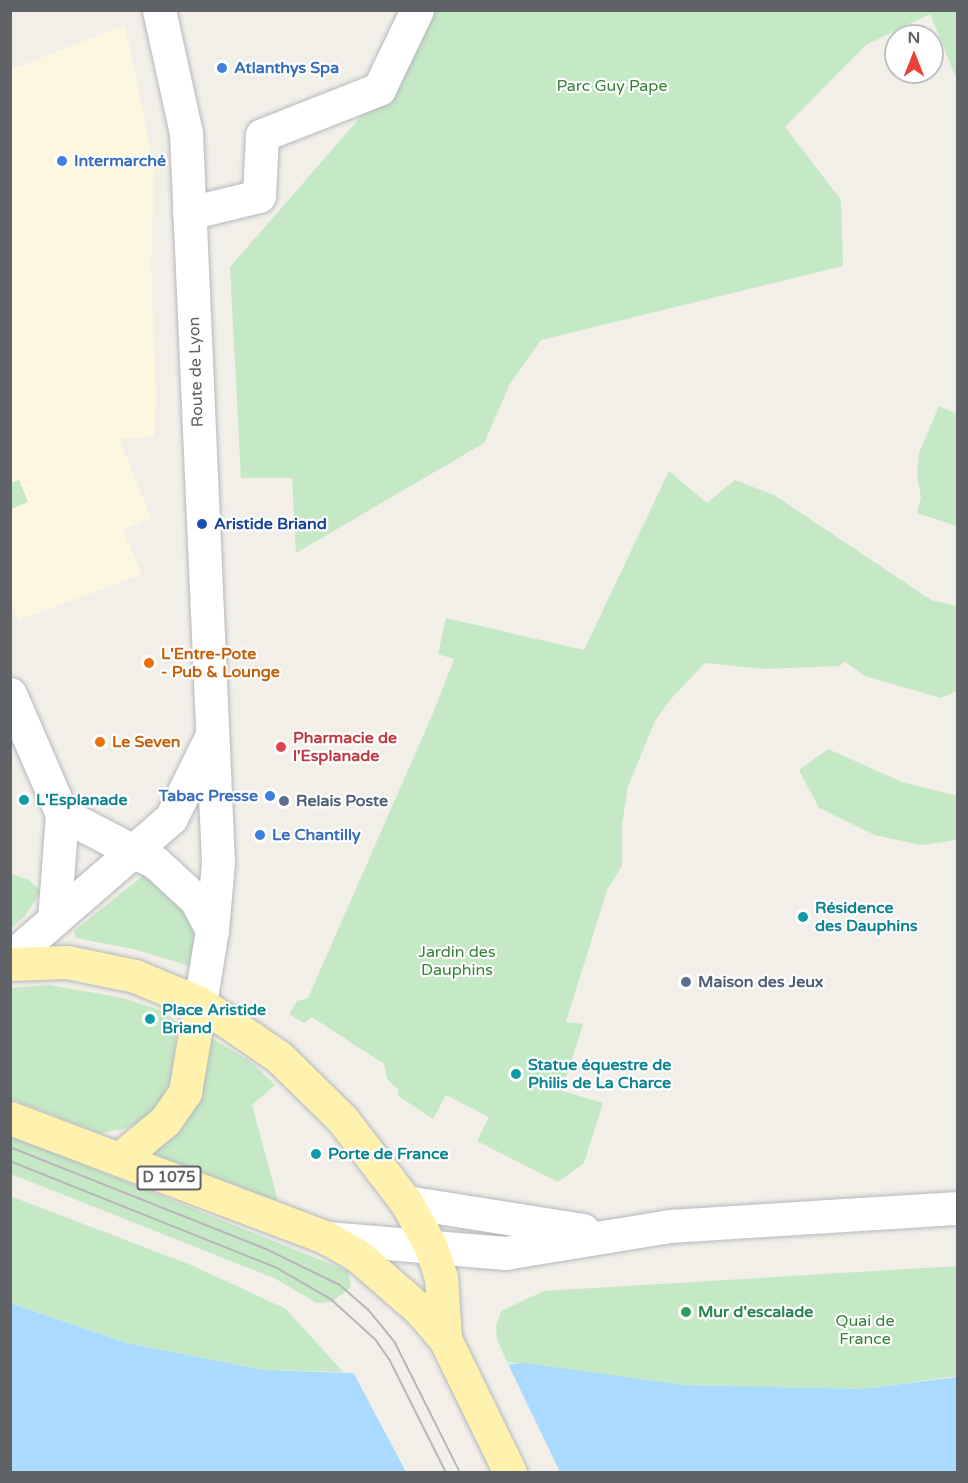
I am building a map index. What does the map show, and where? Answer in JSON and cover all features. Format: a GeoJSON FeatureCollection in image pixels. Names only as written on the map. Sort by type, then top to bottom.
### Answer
{"type":"FeatureCollection","features":[{"type":"Feature","properties":{"kind":"main road"},"geometry":{"type":"LineString","coordinates":[[10,964],[67,962],[135,976],[200,1003],[185,1092],[176,1109],[119,1159]]}},
{"type":"Feature","properties":{"kind":"main road","name":"D 1075"},"geometry":{"type":"LineString","coordinates":[[200,1003],[279,1057],[344,1120],[406,1202],[431,1247],[441,1277],[436,1319]]}},
{"type":"Feature","properties":{"kind":"main road","name":"D 1075"},"geometry":{"type":"LineString","coordinates":[[10,1118],[327,1238],[379,1272],[436,1319],[510,1473]]}},
{"type":"Feature","properties":{"kind":"street","name":"Route de Lyon"},"geometry":{"type":"LineString","coordinates":[[159,10],[186,133],[212,735]]}},
{"type":"Feature","properties":{"kind":"street"},"geometry":{"type":"LineString","coordinates":[[189,213],[259,196],[262,135],[380,89],[417,10]]}},
{"type":"Feature","properties":{"kind":"street"},"geometry":{"type":"LineString","coordinates":[[10,694],[62,814],[54,920]]}},
{"type":"Feature","properties":{"kind":"street"},"geometry":{"type":"LineString","coordinates":[[10,958],[171,818],[212,735]]}},
{"type":"Feature","properties":{"kind":"street"},"geometry":{"type":"LineString","coordinates":[[200,1003],[212,930],[218,862],[212,735]]}},
{"type":"Feature","properties":{"kind":"street"},"geometry":{"type":"LineString","coordinates":[[62,814],[156,863],[196,900],[212,930]]}},
{"type":"Feature","properties":{"kind":"street"},"geometry":{"type":"LineString","coordinates":[[406,1202],[609,1234]]}},
{"type":"Feature","properties":{"kind":"street"},"geometry":{"type":"LineString","coordinates":[[327,1238],[505,1253],[609,1234],[803,1216],[957,1208]]}},
{"type":"Feature","properties":{"kind":"shaded area"},"geometry":{"type":"Polygon","coordinates":[[[125,25],[154,168],[151,266],[156,399],[154,436],[119,439],[151,518],[123,530],[142,574],[19,620],[10,599],[10,70],[125,25]]]}},
{"type":"Feature","properties":{"kind":"green space","name":"Parc Guy Pape"},"geometry":{"type":"Polygon","coordinates":[[[431,11],[957,11],[957,80],[944,48],[944,24],[934,24],[930,14],[909,24],[884,24],[884,36],[866,45],[785,127],[841,200],[843,266],[541,340],[510,384],[484,443],[296,553],[292,478],[241,478],[230,267],[397,75],[431,11]]]}},
{"type":"Feature","properties":{"kind":"green space"},"geometry":{"type":"Polygon","coordinates":[[[939,406],[957,414],[957,526],[917,513],[921,497],[917,475],[919,453],[939,406]]]}},
{"type":"Feature","properties":{"kind":"green space","name":"Jardin des Dauphins"},"geometry":{"type":"Polygon","coordinates":[[[669,471],[707,503],[735,480],[774,495],[931,600],[957,606],[957,691],[941,698],[865,676],[844,661],[840,666],[763,669],[705,663],[669,701],[655,721],[628,786],[622,824],[622,866],[607,890],[566,1022],[583,1024],[562,1091],[603,1103],[584,1163],[558,1182],[477,1141],[489,1117],[446,1095],[433,1119],[397,1095],[399,1090],[387,1079],[384,1064],[312,1017],[304,1023],[289,1014],[297,1001],[308,998],[434,711],[454,659],[438,654],[446,618],[584,650],[669,471]]]}},
{"type":"Feature","properties":{"kind":"green space"},"geometry":{"type":"Polygon","coordinates":[[[19,480],[28,502],[11,509],[11,483],[19,480]]]}},
{"type":"Feature","properties":{"kind":"green space"},"geometry":{"type":"Polygon","coordinates":[[[828,749],[902,782],[957,796],[957,840],[921,845],[875,835],[819,808],[799,770],[828,749]]]}},
{"type":"Feature","properties":{"kind":"green space"},"geometry":{"type":"Polygon","coordinates":[[[11,874],[29,880],[41,892],[24,917],[11,928],[11,874]]]}},
{"type":"Feature","properties":{"kind":"green space"},"geometry":{"type":"Polygon","coordinates":[[[145,874],[175,892],[196,931],[190,966],[133,949],[76,938],[74,931],[145,874]]]}},
{"type":"Feature","properties":{"kind":"green space"},"geometry":{"type":"Polygon","coordinates":[[[50,985],[123,998],[162,1011],[177,1022],[173,1075],[153,1115],[128,1128],[100,1133],[11,1099],[10,988],[50,985]]]}},
{"type":"Feature","properties":{"kind":"green space"},"geometry":{"type":"Polygon","coordinates":[[[209,1037],[250,1061],[275,1085],[252,1105],[278,1201],[154,1154],[195,1107],[209,1037]]]}},
{"type":"Feature","properties":{"kind":"green space"},"geometry":{"type":"Polygon","coordinates":[[[10,1135],[348,1271],[351,1287],[332,1302],[317,1303],[274,1278],[11,1174],[10,1135]]]}},
{"type":"Feature","properties":{"kind":"green space"},"geometry":{"type":"Polygon","coordinates":[[[10,1196],[191,1265],[286,1309],[343,1372],[263,1370],[127,1343],[11,1303],[10,1196]]]}},
{"type":"Feature","properties":{"kind":"green space","name":"Quai de France"},"geometry":{"type":"Polygon","coordinates":[[[957,1266],[957,1376],[861,1389],[683,1385],[507,1362],[497,1339],[496,1326],[501,1311],[544,1291],[957,1266]]]}},
{"type":"Feature","properties":{"kind":"water"},"geometry":{"type":"Polygon","coordinates":[[[10,1303],[127,1343],[263,1370],[405,1375],[524,1363],[683,1385],[861,1389],[957,1377],[957,1472],[11,1472],[10,1303]]]}},
{"type":"Feature","properties":{"kind":"pier"},"geometry":{"type":"Polygon","coordinates":[[[507,1362],[560,1472],[406,1472],[352,1370],[405,1372],[507,1362]]]}},
{"type":"Feature","properties":{"kind":"tram line"},"geometry":{"type":"LineString","coordinates":[[10,1147],[266,1249],[340,1285],[368,1309],[395,1342],[460,1472]]}},
{"type":"Feature","properties":{"kind":"tram line"},"geometry":{"type":"LineString","coordinates":[[10,1161],[277,1268],[331,1299],[376,1340],[390,1360],[446,1472]]}},
{"type":"Feature","properties":{"kind":"place","name":"Atlanthys Spa"},"geometry":{"type":"Point","coordinates":[222,68]}},
{"type":"Feature","properties":{"kind":"place","name":"Intermarché"},"geometry":{"type":"Point","coordinates":[62,161]}},
{"type":"Feature","properties":{"kind":"place","name":"Aristide Briand"},"geometry":{"type":"Point","coordinates":[202,524]}},
{"type":"Feature","properties":{"kind":"place","name":"L'Entre-Pote - Pub & Lounge"},"geometry":{"type":"Point","coordinates":[149,663]}},
{"type":"Feature","properties":{"kind":"place","name":"Le Seven"},"geometry":{"type":"Point","coordinates":[100,742]}},
{"type":"Feature","properties":{"kind":"place","name":"Pharmacie de l'Esplanade"},"geometry":{"type":"Point","coordinates":[281,747]}},
{"type":"Feature","properties":{"kind":"place","name":"Tabac Presse"},"geometry":{"type":"Point","coordinates":[270,796]}},
{"type":"Feature","properties":{"kind":"place","name":"L'Esplanade"},"geometry":{"type":"Point","coordinates":[24,800]}},
{"type":"Feature","properties":{"kind":"place","name":"Relais Poste"},"geometry":{"type":"Point","coordinates":[284,801]}},
{"type":"Feature","properties":{"kind":"place","name":"Le Chantilly"},"geometry":{"type":"Point","coordinates":[260,835]}},
{"type":"Feature","properties":{"kind":"place","name":"Résidence des Dauphins"},"geometry":{"type":"Point","coordinates":[803,917]}},
{"type":"Feature","properties":{"kind":"place","name":"Maison des Jeux"},"geometry":{"type":"Point","coordinates":[686,982]}},
{"type":"Feature","properties":{"kind":"place","name":"Place Aristide Briand"},"geometry":{"type":"Point","coordinates":[150,1019]}},
{"type":"Feature","properties":{"kind":"place","name":"Statue équestre de Philis de La Charce"},"geometry":{"type":"Point","coordinates":[516,1074]}},
{"type":"Feature","properties":{"kind":"place","name":"Porte de France"},"geometry":{"type":"Point","coordinates":[316,1154]}},
{"type":"Feature","properties":{"kind":"place","name":"Mur d'escalade"},"geometry":{"type":"Point","coordinates":[686,1312]}}]}
